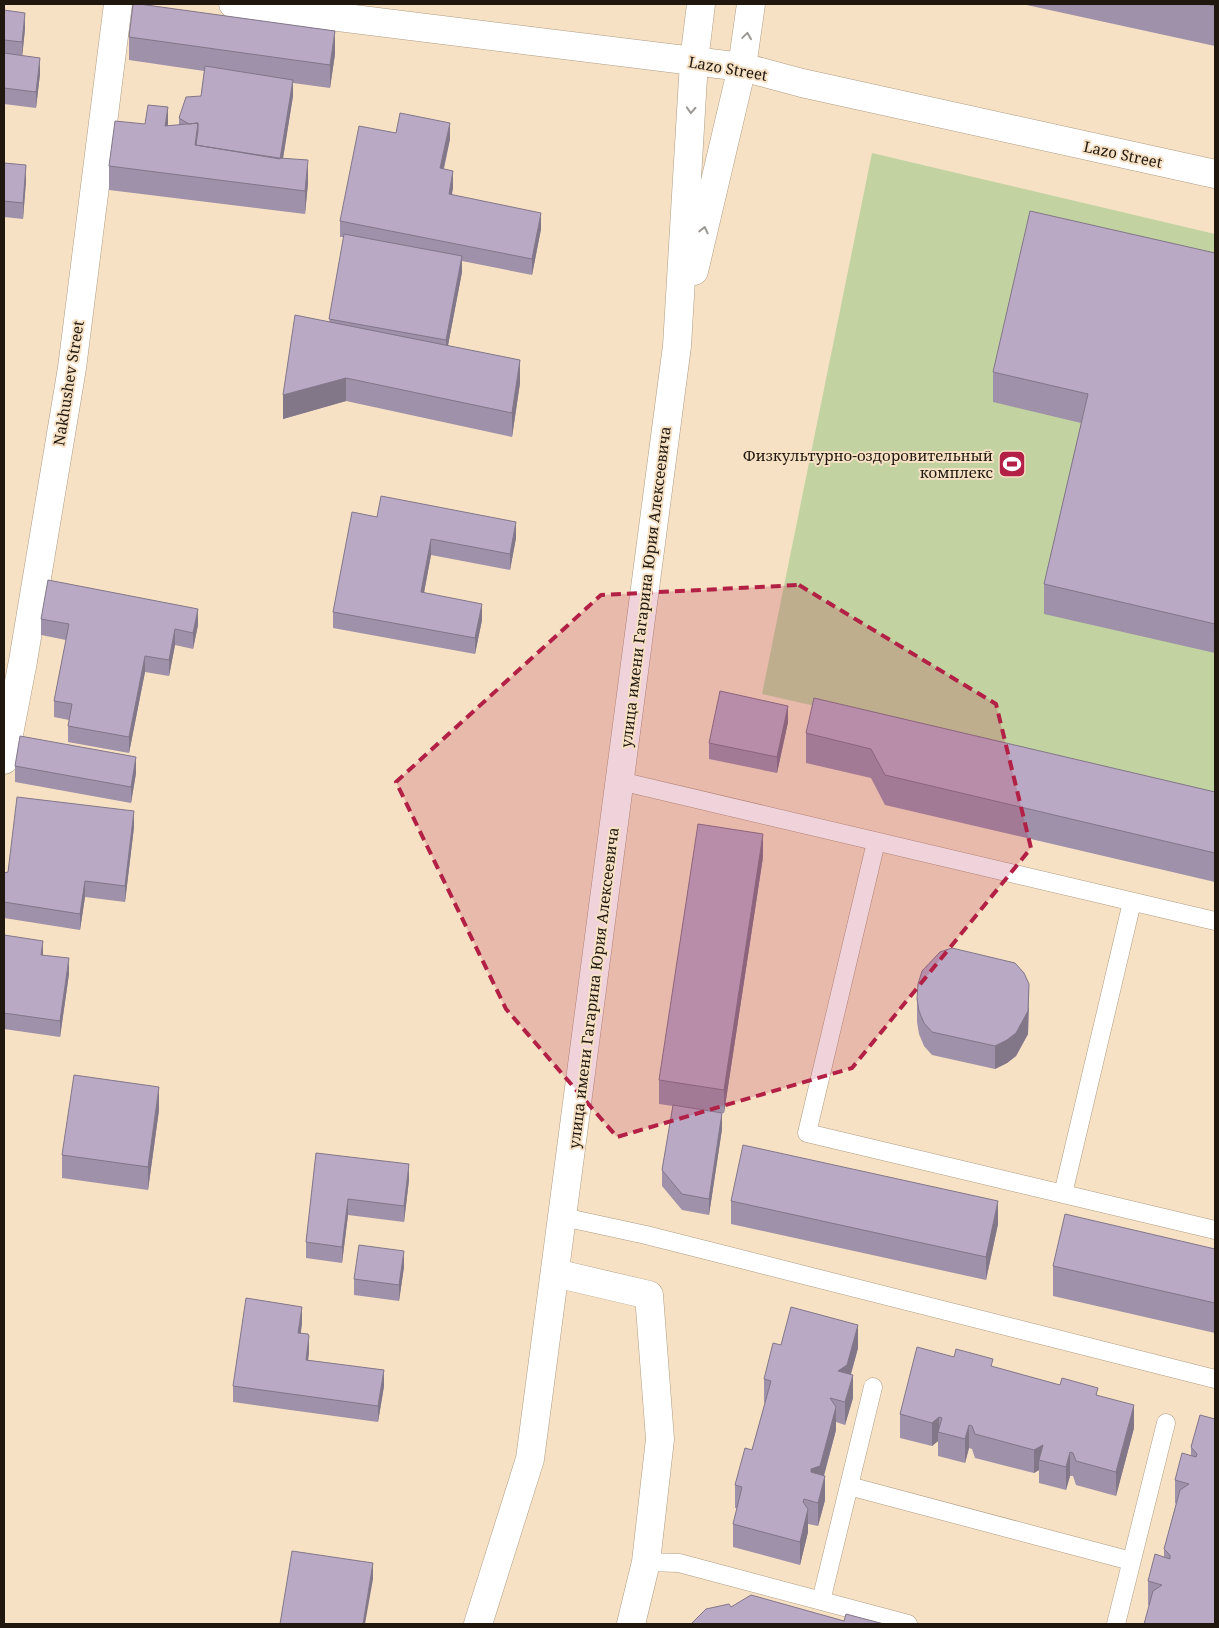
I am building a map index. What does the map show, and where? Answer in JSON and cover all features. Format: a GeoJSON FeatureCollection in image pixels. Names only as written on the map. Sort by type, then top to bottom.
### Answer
{"type":"FeatureCollection","features":[{"type":"Feature","properties":{"kind":"street","name":"Nakhushev Street"},"geometry":{"type":"LineString","coordinates":[[4,760],[23,660],[72,368],[118,4]]}},
{"type":"Feature","properties":{"kind":"street","name":"Lazo Street"},"geometry":{"type":"LineString","coordinates":[[233,4],[742,68],[1215,174]]}},
{"type":"Feature","properties":{"kind":"street","name":"улица имени Гагарина Юрия Алексеевича"},"geometry":{"type":"LineString","coordinates":[[478,1624],[530,1459],[677,346],[694,61],[702,4]]}},
{"type":"Feature","properties":{"kind":"street","name":"улица имени Гагарина Юрия Алексеевича"},"geometry":{"type":"LineString","coordinates":[[677,346],[742,68],[751,4]]}},
{"type":"Feature","properties":{"kind":"street"},"geometry":{"type":"LineString","coordinates":[[555,1272],[649,1295],[660,1439],[646,1562],[631,1624]]}},
{"type":"Feature","properties":{"kind":"lane"},"geometry":{"type":"LineString","coordinates":[[620,781],[1215,922]]}},
{"type":"Feature","properties":{"kind":"lane"},"geometry":{"type":"LineString","coordinates":[[876,842],[807,1134],[1215,1230]]}},
{"type":"Feature","properties":{"kind":"lane"},"geometry":{"type":"LineString","coordinates":[[1063,1194],[1132,902]]}},
{"type":"Feature","properties":{"kind":"lane"},"geometry":{"type":"LineString","coordinates":[[562,1217],[656,1237],[1215,1379]]}},
{"type":"Feature","properties":{"kind":"lane"},"geometry":{"type":"LineString","coordinates":[[821,1601],[873,1386]]}},
{"type":"Feature","properties":{"kind":"lane"},"geometry":{"type":"LineString","coordinates":[[1116,1624],[1166,1423]]}},
{"type":"Feature","properties":{"kind":"lane"},"geometry":{"type":"LineString","coordinates":[[849,1486],[1132,1561]]}},
{"type":"Feature","properties":{"kind":"lane"},"geometry":{"type":"LineString","coordinates":[[646,1562],[679,1563],[908,1624]]}},
{"type":"Feature","properties":{"kind":"highlighted area"},"geometry":{"type":"Polygon","coordinates":[[[799,585],[996,704],[1031,848],[852,1068],[617,1137],[506,1009],[396,782],[601,595],[799,585]]]}},
{"type":"Feature","properties":{"kind":"green space","name":"Физкультурно-оздоровительный комплекс"},"geometry":{"type":"Polygon","coordinates":[[[872,153],[1215,234],[1215,797],[762,694],[872,153]]]}},
{"type":"Feature","properties":{"kind":"building"},"geometry":{"type":"Polygon","coordinates":[[[133,4],[335,31],[330,65],[129,37],[133,4]]]}},
{"type":"Feature","properties":{"kind":"building"},"geometry":{"type":"Polygon","coordinates":[[[4,10],[25,13],[22,42],[4,40],[4,10]]]}},
{"type":"Feature","properties":{"kind":"building"},"geometry":{"type":"Polygon","coordinates":[[[4,53],[40,58],[36,92],[4,88],[4,53]]]}},
{"type":"Feature","properties":{"kind":"building"},"geometry":{"type":"Polygon","coordinates":[[[205,66],[293,80],[280,159],[196,145],[198,123],[189,124],[179,118],[186,97],[201,96],[205,66]]]}},
{"type":"Feature","properties":{"kind":"building"},"geometry":{"type":"Polygon","coordinates":[[[148,105],[168,107],[165,126],[198,123],[195,145],[279,158],[308,160],[305,191],[109,166],[115,121],[145,124],[148,105]]]}},
{"type":"Feature","properties":{"kind":"building"},"geometry":{"type":"Polygon","coordinates":[[[400,113],[450,123],[440,168],[453,171],[449,194],[541,213],[532,259],[340,221],[359,126],[396,133],[400,113]]]}},
{"type":"Feature","properties":{"kind":"building"},"geometry":{"type":"Polygon","coordinates":[[[4,163],[26,165],[23,203],[4,201],[4,163]]]}},
{"type":"Feature","properties":{"kind":"building"},"geometry":{"type":"Polygon","coordinates":[[[1030,211],[1215,253],[1215,624],[1044,584],[1088,394],[993,372],[1030,211]]]}},
{"type":"Feature","properties":{"kind":"building"},"geometry":{"type":"Polygon","coordinates":[[[344,234],[462,256],[446,340],[329,319],[344,234]]]}},
{"type":"Feature","properties":{"kind":"building"},"geometry":{"type":"Polygon","coordinates":[[[295,315],[520,360],[512,413],[346,378],[283,395],[295,315]]]}},
{"type":"Feature","properties":{"kind":"building"},"geometry":{"type":"Polygon","coordinates":[[[381,496],[516,522],[510,554],[431,539],[421,592],[482,604],[475,638],[333,612],[352,512],[377,517],[381,496]]]}},
{"type":"Feature","properties":{"kind":"building"},"geometry":{"type":"Polygon","coordinates":[[[48,580],[198,609],[193,633],[175,629],[169,660],[145,656],[129,737],[68,726],[72,704],[54,701],[69,624],[41,619],[48,580]]]}},
{"type":"Feature","properties":{"kind":"building"},"geometry":{"type":"Polygon","coordinates":[[[720,691],[788,706],[777,757],[709,743],[720,691]]]}},
{"type":"Feature","properties":{"kind":"building"},"geometry":{"type":"Polygon","coordinates":[[[814,698],[1215,792],[1215,853],[885,775],[871,749],[806,733],[814,698]]]}},
{"type":"Feature","properties":{"kind":"building"},"geometry":{"type":"Polygon","coordinates":[[[20,736],[136,757],[131,787],[15,766],[20,736]]]}},
{"type":"Feature","properties":{"kind":"building"},"geometry":{"type":"Polygon","coordinates":[[[17,797],[134,811],[125,886],[85,881],[80,914],[4,902],[4,873],[8,872],[17,797]]]}},
{"type":"Feature","properties":{"kind":"building"},"geometry":{"type":"Polygon","coordinates":[[[698,824],[763,834],[724,1090],[659,1080],[698,824]]]}},
{"type":"Feature","properties":{"kind":"building"},"geometry":{"type":"Polygon","coordinates":[[[4,935],[43,941],[41,955],[69,958],[60,1021],[4,1013],[4,935]]]}},
{"type":"Feature","properties":{"kind":"building"},"geometry":{"type":"Polygon","coordinates":[[[952,948],[1015,963],[1024,973],[1029,984],[1028,1011],[1016,1033],[1007,1040],[995,1046],[932,1032],[924,1023],[917,999],[918,984],[922,971],[940,952],[952,948]]]}},
{"type":"Feature","properties":{"kind":"building"},"geometry":{"type":"Polygon","coordinates":[[[74,1075],[159,1087],[148,1167],[62,1155],[74,1075]]]}},
{"type":"Feature","properties":{"kind":"building"},"geometry":{"type":"Polygon","coordinates":[[[673,1105],[722,1113],[709,1199],[682,1194],[662,1170],[673,1105]]]}},
{"type":"Feature","properties":{"kind":"building"},"geometry":{"type":"Polygon","coordinates":[[[743,1145],[998,1201],[986,1257],[731,1201],[743,1145]]]}},
{"type":"Feature","properties":{"kind":"building"},"geometry":{"type":"Polygon","coordinates":[[[316,1153],[409,1164],[404,1206],[348,1199],[342,1247],[306,1242],[316,1153]]]}},
{"type":"Feature","properties":{"kind":"building"},"geometry":{"type":"Polygon","coordinates":[[[1065,1214],[1215,1249],[1215,1303],[1053,1266],[1065,1214]]]}},
{"type":"Feature","properties":{"kind":"building"},"geometry":{"type":"Polygon","coordinates":[[[359,1245],[404,1251],[399,1285],[354,1279],[359,1245]]]}},
{"type":"Feature","properties":{"kind":"building"},"geometry":{"type":"Polygon","coordinates":[[[246,1298],[302,1307],[298,1333],[308,1334],[309,1336],[306,1360],[384,1370],[378,1406],[233,1386],[246,1298]]]}},
{"type":"Feature","properties":{"kind":"building"},"geometry":{"type":"Polygon","coordinates":[[[791,1307],[858,1325],[847,1365],[838,1371],[853,1375],[845,1402],[830,1398],[836,1407],[820,1466],[811,1469],[811,1472],[825,1476],[818,1503],[804,1499],[803,1502],[808,1509],[800,1542],[733,1524],[742,1487],[735,1485],[745,1448],[752,1450],[771,1381],[764,1379],[773,1343],[781,1345],[791,1307]]]}},
{"type":"Feature","properties":{"kind":"building"},"geometry":{"type":"Polygon","coordinates":[[[917,1347],[954,1357],[956,1349],[993,1359],[991,1366],[1060,1385],[1062,1378],[1098,1388],[1096,1395],[1134,1405],[1116,1472],[1076,1461],[1073,1453],[1070,1452],[1066,1467],[1039,1460],[1043,1445],[1034,1450],[975,1434],[972,1426],[969,1425],[965,1439],[938,1432],[942,1418],[939,1417],[932,1423],[900,1414],[917,1347]]]}},
{"type":"Feature","properties":{"kind":"building"},"geometry":{"type":"Polygon","coordinates":[[[1200,1415],[1215,1419],[1215,1624],[1144,1624],[1153,1591],[1162,1585],[1148,1581],[1155,1554],[1170,1559],[1170,1555],[1164,1549],[1180,1490],[1189,1484],[1175,1480],[1182,1453],[1196,1457],[1197,1454],[1191,1447],[1200,1415]]]}},
{"type":"Feature","properties":{"kind":"building"},"geometry":{"type":"Polygon","coordinates":[[[292,1551],[373,1563],[363,1624],[280,1624],[292,1551]]]}},
{"type":"Feature","properties":{"kind":"building"},"geometry":{"type":"Polygon","coordinates":[[[751,1595],[844,1621],[846,1614],[884,1624],[691,1624],[706,1609],[729,1604],[731,1607],[751,1595]]]}},
{"type":"Feature","properties":{"kind":"place","name":"Физкультурно-оздоровительный комплекс"},"geometry":{"type":"Point","coordinates":[1012,464]}}]}
